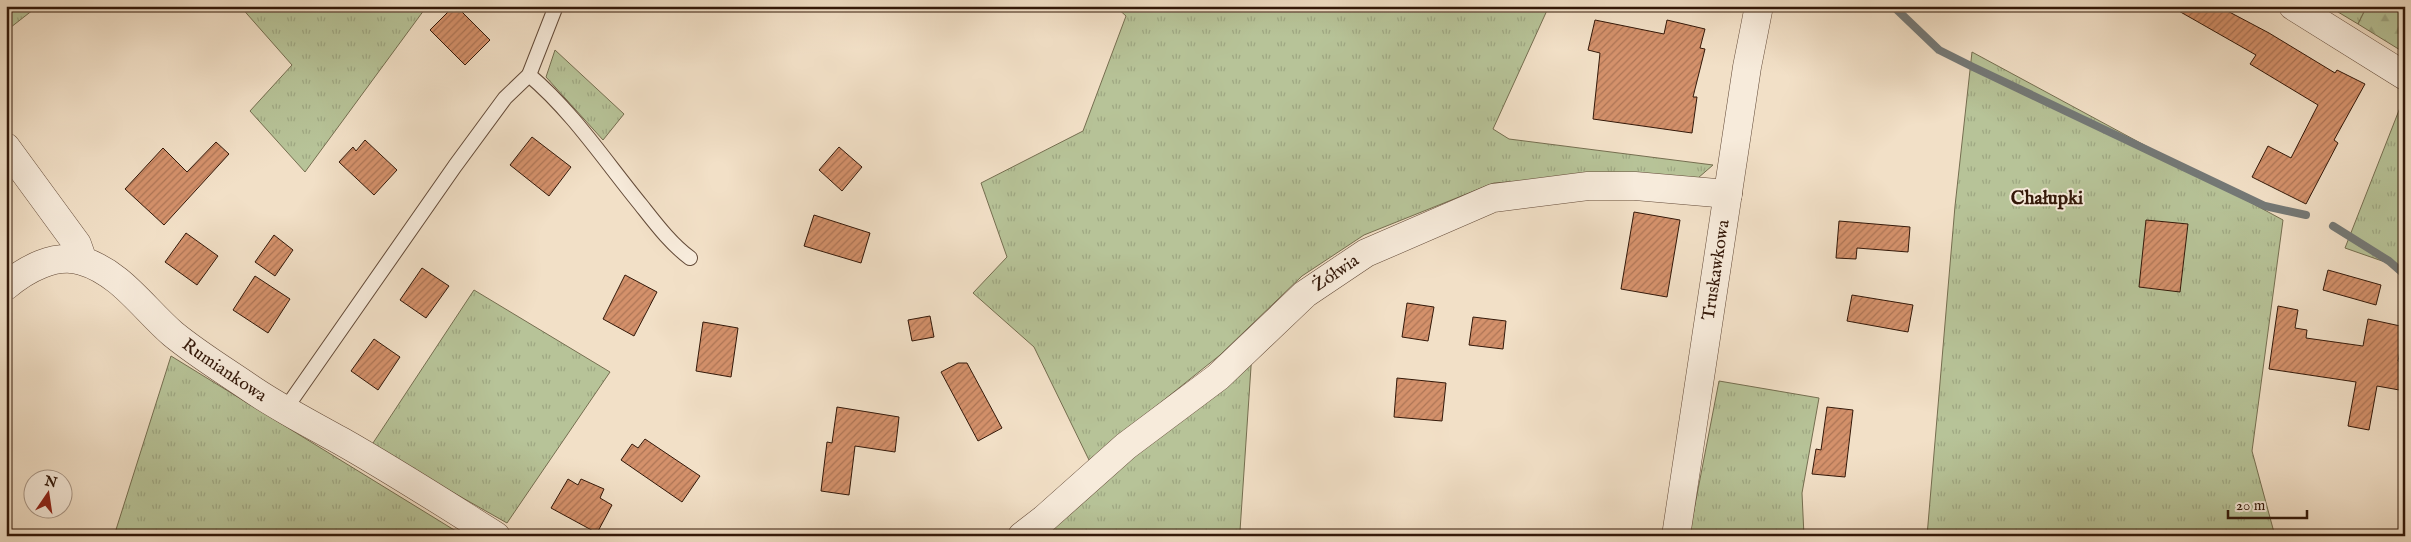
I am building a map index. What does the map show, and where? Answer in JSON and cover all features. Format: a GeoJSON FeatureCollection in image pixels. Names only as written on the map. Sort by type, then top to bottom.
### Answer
{"type":"FeatureCollection","features":[{"type":"Feature","properties":{"kind":"street","name":"Truskawkowa"},"geometry":{"type":"LineString","coordinates":[[1676,536],[1747,67],[1759,6]]}},
{"type":"Feature","properties":{"kind":"street"},"geometry":{"type":"LineString","coordinates":[[2293,6],[2405,76]]}},
{"type":"Feature","properties":{"kind":"street"},"geometry":{"type":"LineString","coordinates":[[6,147],[77,244],[83,261],[63,260],[12,273]]}},
{"type":"Feature","properties":{"kind":"street","name":"Żółwia"},"geometry":{"type":"LineString","coordinates":[[1022,536],[1044,519],[1126,446],[1218,377],[1305,294],[1366,253],[1493,198],[1588,186],[1634,186],[1728,194]]}},
{"type":"Feature","properties":{"kind":"street","name":"Rumiankowa"},"geometry":{"type":"LineString","coordinates":[[83,261],[103,270],[123,286],[173,334],[284,411],[341,441],[496,536]]}},
{"type":"Feature","properties":{"kind":"lane"},"geometry":{"type":"LineString","coordinates":[[284,411],[455,166],[505,98],[529,75],[556,6]]}},
{"type":"Feature","properties":{"kind":"lane"},"geometry":{"type":"LineString","coordinates":[[529,75],[545,88],[570,116],[666,235],[690,258]]}},
{"type":"Feature","properties":{"kind":"green space"},"geometry":{"type":"Polygon","coordinates":[[[6,6],[38,6],[6,31],[6,6]]]}},
{"type":"Feature","properties":{"kind":"green space"},"geometry":{"type":"Polygon","coordinates":[[[240,6],[427,6],[305,172],[250,111],[292,65],[240,6]]]}},
{"type":"Feature","properties":{"kind":"green space"},"geometry":{"type":"Polygon","coordinates":[[[1115,6],[1246,6],[1345,10],[1346,6],[1549,6],[1493,129],[1509,139],[1713,165],[1698,178],[1623,174],[1494,183],[1364,235],[1302,276],[1220,355],[1089,460],[1034,347],[973,293],[1007,257],[981,183],[1083,131],[1126,16],[1115,6]]]}},
{"type":"Feature","properties":{"kind":"green space"},"geometry":{"type":"Polygon","coordinates":[[[2328,6],[2367,6],[2358,24],[2328,6]]]}},
{"type":"Feature","properties":{"kind":"green space"},"geometry":{"type":"Polygon","coordinates":[[[2367,6],[2405,6],[2405,53],[2358,24],[2367,6]]]}},
{"type":"Feature","properties":{"kind":"green space"},"geometry":{"type":"Polygon","coordinates":[[[555,50],[624,114],[603,140],[546,77],[555,50]]]}},
{"type":"Feature","properties":{"kind":"green space"},"geometry":{"type":"Polygon","coordinates":[[[1972,52],[2283,220],[2252,451],[2275,536],[2100,536],[2099,533],[2050,536],[1927,536],[1955,206],[1972,52]]]}},
{"type":"Feature","properties":{"kind":"green space"},"geometry":{"type":"Polygon","coordinates":[[[2405,95],[2405,269],[2345,248],[2405,95]]]}},
{"type":"Feature","properties":{"kind":"green space"},"geometry":{"type":"Polygon","coordinates":[[[474,290],[610,372],[507,523],[371,446],[474,290]]]}},
{"type":"Feature","properties":{"kind":"green space"},"geometry":{"type":"Polygon","coordinates":[[[1252,352],[1240,531],[1154,531],[1153,536],[1026,536],[1252,352]]]}},
{"type":"Feature","properties":{"kind":"green space"},"geometry":{"type":"Polygon","coordinates":[[[171,356],[464,536],[114,536],[171,356]]]}},
{"type":"Feature","properties":{"kind":"green space"},"geometry":{"type":"Polygon","coordinates":[[[1719,381],[1819,398],[1802,493],[1804,536],[1689,536],[1719,381]]]}},
{"type":"Feature","properties":{"kind":"building"},"geometry":{"type":"Polygon","coordinates":[[[454,6],[490,40],[465,65],[430,30],[454,6]]]}},
{"type":"Feature","properties":{"kind":"building"},"geometry":{"type":"Polygon","coordinates":[[[2170,6],[2218,6],[2269,33],[2335,73],[2337,70],[2365,84],[2334,140],[2338,143],[2306,204],[2252,177],[2268,146],[2291,158],[2318,105],[2250,64],[2256,55],[2170,6]]]}},
{"type":"Feature","properties":{"kind":"building"},"geometry":{"type":"Polygon","coordinates":[[[1595,20],[1664,34],[1667,20],[1705,29],[1700,48],[1705,49],[1693,97],[1697,97],[1692,133],[1593,119],[1600,53],[1588,50],[1595,20]]]}},
{"type":"Feature","properties":{"kind":"building"},"geometry":{"type":"Polygon","coordinates":[[[532,137],[571,167],[549,196],[510,165],[532,137]]]}},
{"type":"Feature","properties":{"kind":"building"},"geometry":{"type":"Polygon","coordinates":[[[365,140],[397,170],[374,195],[339,162],[353,147],[356,151],[365,140]]]}},
{"type":"Feature","properties":{"kind":"building"},"geometry":{"type":"Polygon","coordinates":[[[216,142],[229,154],[164,225],[125,189],[163,148],[187,172],[216,142]]]}},
{"type":"Feature","properties":{"kind":"building"},"geometry":{"type":"Polygon","coordinates":[[[839,147],[862,167],[842,191],[819,170],[839,147]]]}},
{"type":"Feature","properties":{"kind":"building"},"geometry":{"type":"Polygon","coordinates":[[[1634,212],[1680,220],[1667,297],[1621,289],[1634,212]]]}},
{"type":"Feature","properties":{"kind":"building"},"geometry":{"type":"Polygon","coordinates":[[[814,215],[870,233],[861,263],[804,246],[814,215]]]}},
{"type":"Feature","properties":{"kind":"building"},"geometry":{"type":"Polygon","coordinates":[[[2146,220],[2188,224],[2180,292],[2139,287],[2146,220]]]}},
{"type":"Feature","properties":{"kind":"building"},"geometry":{"type":"Polygon","coordinates":[[[1839,221],[1910,227],[1908,252],[1857,248],[1856,259],[1836,258],[1839,221]]]}},
{"type":"Feature","properties":{"kind":"building"},"geometry":{"type":"Polygon","coordinates":[[[186,233],[218,256],[197,285],[165,262],[186,233]]]}},
{"type":"Feature","properties":{"kind":"building"},"geometry":{"type":"Polygon","coordinates":[[[274,235],[293,250],[275,276],[255,262],[274,235]]]}},
{"type":"Feature","properties":{"kind":"building"},"geometry":{"type":"Polygon","coordinates":[[[422,268],[449,286],[426,318],[400,300],[422,268]]]}},
{"type":"Feature","properties":{"kind":"building"},"geometry":{"type":"Polygon","coordinates":[[[2328,270],[2381,285],[2376,305],[2323,290],[2328,270]]]}},
{"type":"Feature","properties":{"kind":"building"},"geometry":{"type":"Polygon","coordinates":[[[625,275],[657,292],[634,336],[603,319],[625,275]]]}},
{"type":"Feature","properties":{"kind":"building"},"geometry":{"type":"Polygon","coordinates":[[[255,276],[290,299],[268,333],[233,310],[255,276]]]}},
{"type":"Feature","properties":{"kind":"building"},"geometry":{"type":"Polygon","coordinates":[[[1852,295],[1913,305],[1908,332],[1847,321],[1852,295]]]}},
{"type":"Feature","properties":{"kind":"building"},"geometry":{"type":"Polygon","coordinates":[[[1407,303],[1434,307],[1428,341],[1402,337],[1407,303]]]}},
{"type":"Feature","properties":{"kind":"building"},"geometry":{"type":"Polygon","coordinates":[[[2278,306],[2298,310],[2295,328],[2307,330],[2306,338],[2363,346],[2368,319],[2405,327],[2398,361],[2405,362],[2405,391],[2377,386],[2369,430],[2348,426],[2356,382],[2269,369],[2278,306]]]}},
{"type":"Feature","properties":{"kind":"building"},"geometry":{"type":"Polygon","coordinates":[[[930,316],[934,337],[912,341],[908,320],[930,316]]]}},
{"type":"Feature","properties":{"kind":"building"},"geometry":{"type":"Polygon","coordinates":[[[1473,317],[1506,321],[1503,349],[1469,345],[1473,317]]]}},
{"type":"Feature","properties":{"kind":"building"},"geometry":{"type":"Polygon","coordinates":[[[703,322],[738,328],[731,377],[696,371],[703,322]]]}},
{"type":"Feature","properties":{"kind":"building"},"geometry":{"type":"Polygon","coordinates":[[[374,339],[400,357],[378,390],[351,371],[374,339]]]}},
{"type":"Feature","properties":{"kind":"building"},"geometry":{"type":"Polygon","coordinates":[[[958,363],[967,363],[1002,428],[978,441],[941,372],[958,363]]]}},
{"type":"Feature","properties":{"kind":"building"},"geometry":{"type":"Polygon","coordinates":[[[1397,378],[1446,383],[1442,421],[1394,417],[1397,378]]]}},
{"type":"Feature","properties":{"kind":"building"},"geometry":{"type":"Polygon","coordinates":[[[837,407],[899,417],[895,452],[855,446],[849,495],[821,491],[827,442],[832,443],[837,407]]]}},
{"type":"Feature","properties":{"kind":"building"},"geometry":{"type":"Polygon","coordinates":[[[1827,407],[1853,410],[1845,477],[1812,474],[1816,449],[1821,450],[1827,407]]]}},
{"type":"Feature","properties":{"kind":"building"},"geometry":{"type":"Polygon","coordinates":[[[645,439],[700,476],[682,502],[621,460],[632,444],[638,448],[645,439]]]}},
{"type":"Feature","properties":{"kind":"building"},"geometry":{"type":"Polygon","coordinates":[[[568,479],[578,485],[581,479],[604,489],[600,498],[612,505],[597,533],[551,508],[568,479]]]}},
{"type":"Feature","properties":{"kind":"waterway"},"geometry":{"type":"LineString","coordinates":[[1893,6],[1939,50],[2265,206],[2306,215]]}},
{"type":"Feature","properties":{"kind":"waterway"},"geometry":{"type":"LineString","coordinates":[[2333,226],[2389,261],[2405,275]]}},
{"type":"Feature","properties":{"kind":"district","name":"Chałupki"},"geometry":{"type":"Point","coordinates":[2047,199]}}]}
